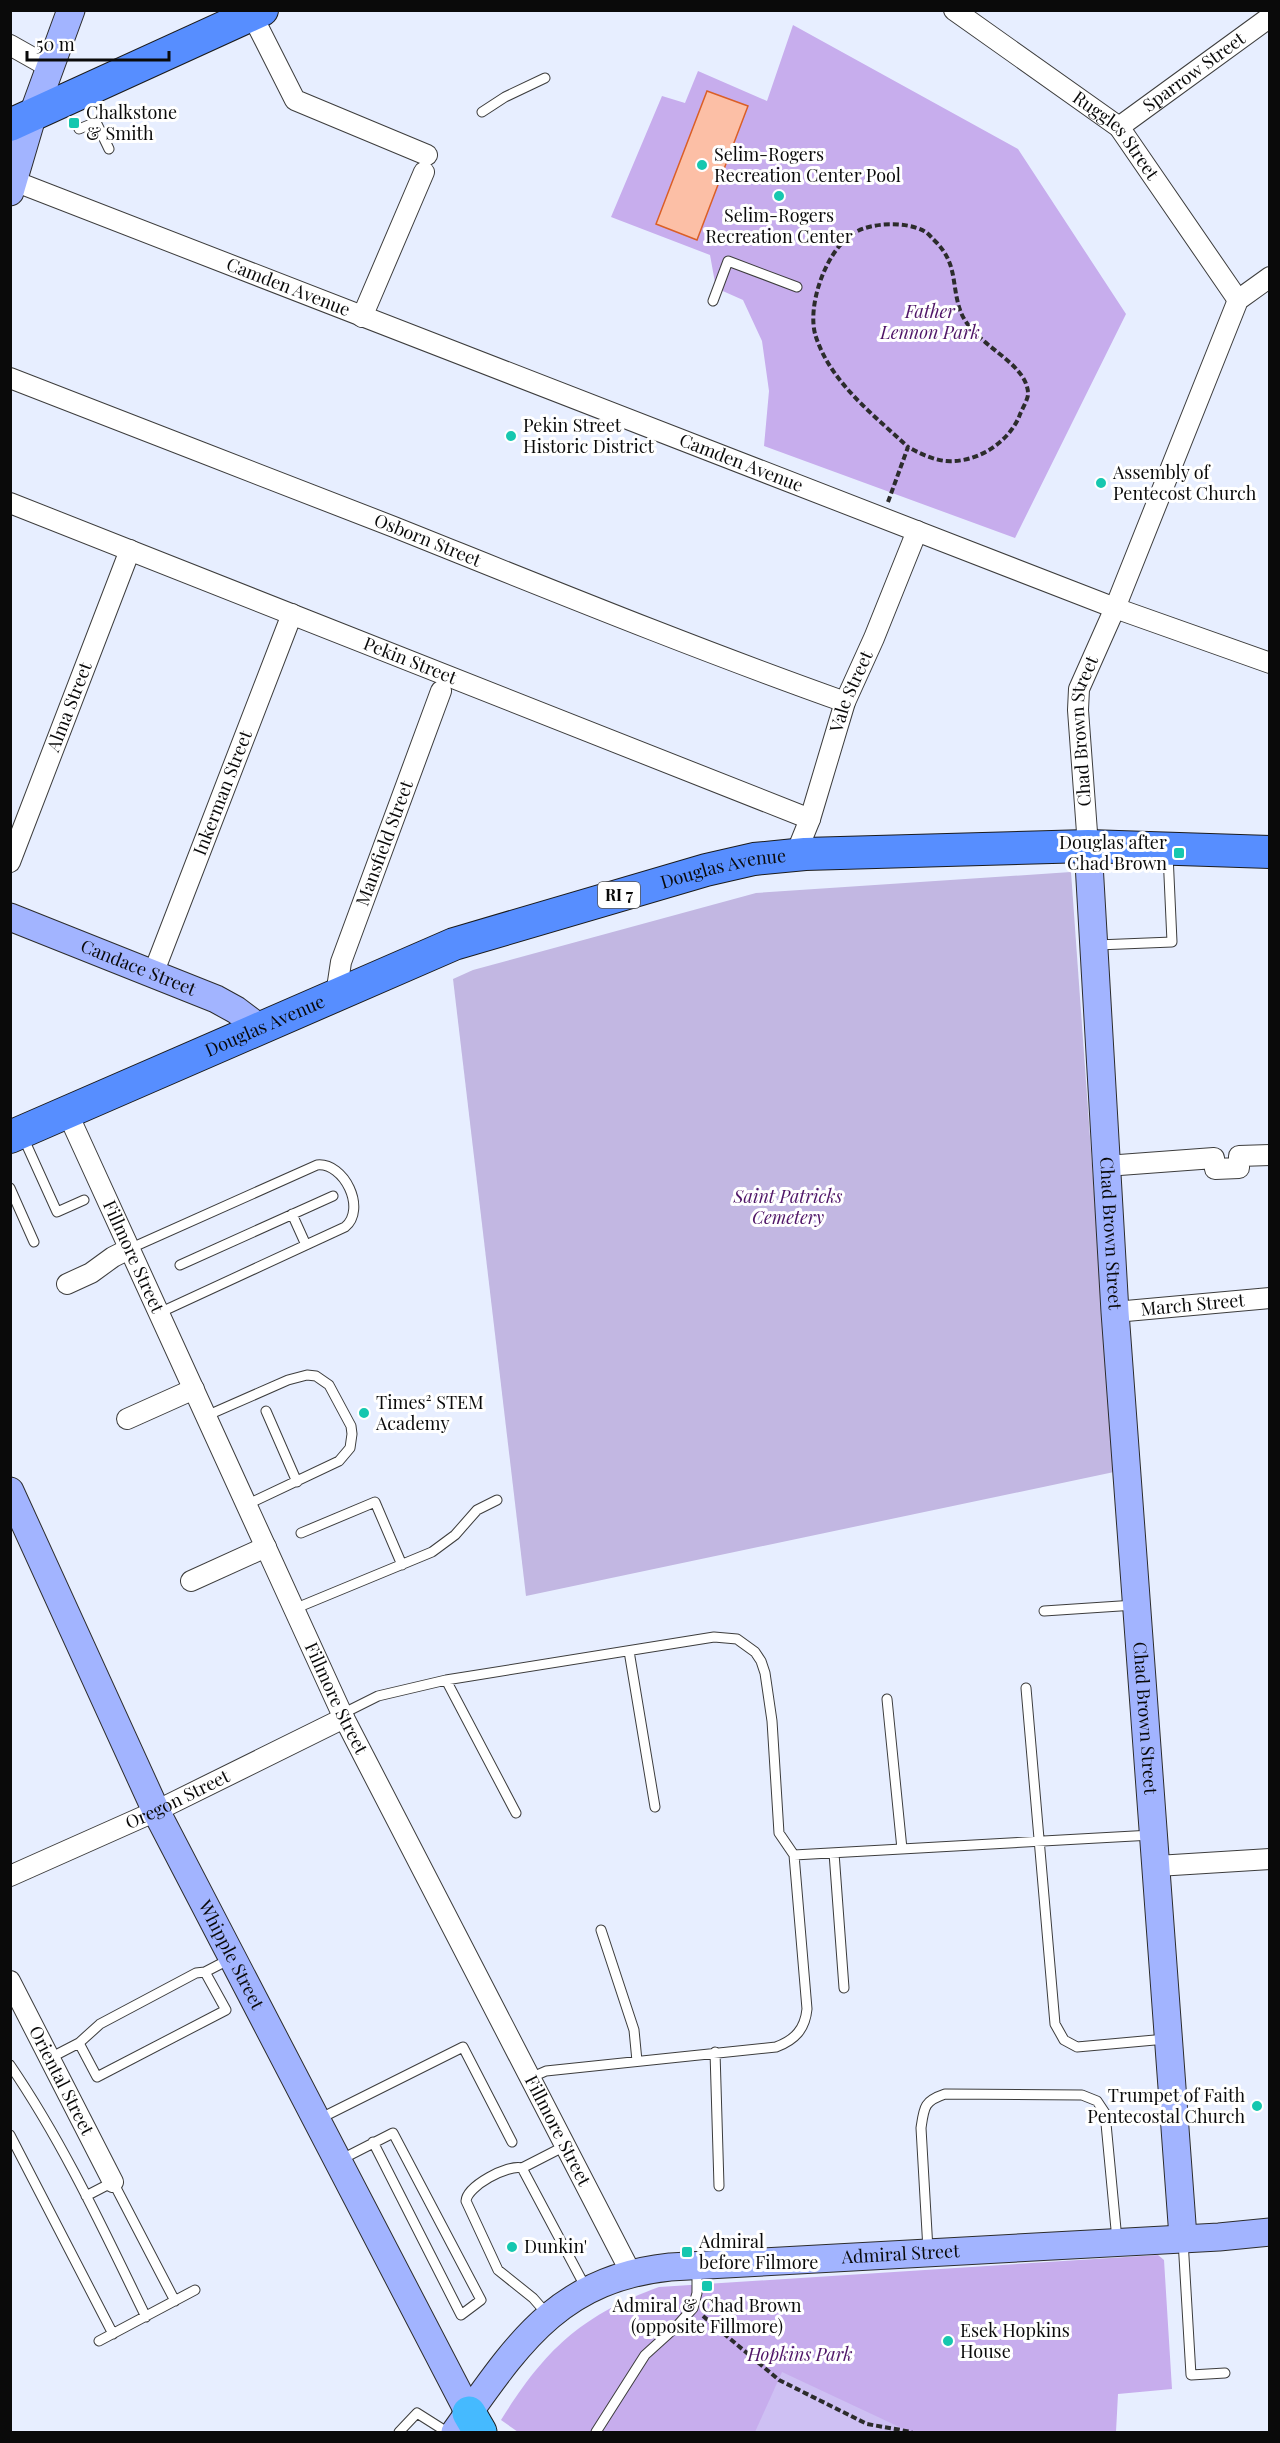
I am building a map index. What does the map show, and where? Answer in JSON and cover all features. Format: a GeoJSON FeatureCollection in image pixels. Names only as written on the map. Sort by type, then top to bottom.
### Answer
{"type":"FeatureCollection","features":[{"type":"Feature","properties":{"kind":"main road"},"geometry":{"type":"LineString","coordinates":[[22,119],[257,13]]}},
{"type":"Feature","properties":{"kind":"main road","name":"Douglas Avenue"},"geometry":{"type":"LineString","coordinates":[[16,1135],[439,950],[706,870],[754,859],[1088,846],[1269,852]]}},
{"type":"Feature","properties":{"kind":"street"},"geometry":{"type":"LineString","coordinates":[[12,187],[22,119],[49,67],[71,10]]}},
{"type":"Feature","properties":{"kind":"street","name":"Ruggles Street"},"geometry":{"type":"LineString","coordinates":[[954,10],[1119,127],[1238,300]]}},
{"type":"Feature","properties":{"kind":"street"},"geometry":{"type":"LineString","coordinates":[[257,13],[295,100],[426,164],[362,317]]}},
{"type":"Feature","properties":{"kind":"street","name":"Sparrow Street"},"geometry":{"type":"LineString","coordinates":[[1119,127],[1269,17]]}},
{"type":"Feature","properties":{"kind":"street"},"geometry":{"type":"LineString","coordinates":[[10,45],[49,67]]}},
{"type":"Feature","properties":{"kind":"street","name":"Camden Avenue"},"geometry":{"type":"LineString","coordinates":[[12,187],[362,317],[1115,608],[1269,663]]}},
{"type":"Feature","properties":{"kind":"street"},"geometry":{"type":"LineString","coordinates":[[1238,300],[1269,277]]}},
{"type":"Feature","properties":{"kind":"street","name":"Chad Brown Street"},"geometry":{"type":"LineString","coordinates":[[1183,2238],[1115,1312],[1078,710],[1079,689],[1115,608],[1238,300]]}},
{"type":"Feature","properties":{"kind":"street","name":"Osborn Street"},"geometry":{"type":"LineString","coordinates":[[10,378],[385,524],[620,619],[845,702]]}},
{"type":"Feature","properties":{"kind":"street","name":"Pekin Street"},"geometry":{"type":"LineString","coordinates":[[10,503],[810,819]]}},
{"type":"Feature","properties":{"kind":"street","name":"Vale Street"},"geometry":{"type":"LineString","coordinates":[[795,856],[810,819],[845,702],[874,638],[911,528]]}},
{"type":"Feature","properties":{"kind":"street","name":"Alma Street"},"geometry":{"type":"LineString","coordinates":[[10,862],[130,550]]}},
{"type":"Feature","properties":{"kind":"street","name":"Inkerman Street"},"geometry":{"type":"LineString","coordinates":[[153,974],[292,614]]}},
{"type":"Feature","properties":{"kind":"street","name":"Mansfield Street"},"geometry":{"type":"LineString","coordinates":[[336,995],[341,962],[441,691]]}},
{"type":"Feature","properties":{"kind":"street","name":"Candace Street"},"geometry":{"type":"LineString","coordinates":[[10,917],[225,1003],[260,1028]]}},
{"type":"Feature","properties":{"kind":"street","name":"Fillmore Street"},"geometry":{"type":"LineString","coordinates":[[67,1112],[343,1716],[631,2273]]}},
{"type":"Feature","properties":{"kind":"street"},"geometry":{"type":"LineString","coordinates":[[1106,1166],[1214,1158],[1215,1169],[1239,1168],[1239,1156],[1269,1155]]}},
{"type":"Feature","properties":{"kind":"street"},"geometry":{"type":"LineString","coordinates":[[67,1284],[91,1273],[129,1249]]}},
{"type":"Feature","properties":{"kind":"street","name":"March Street"},"geometry":{"type":"LineString","coordinates":[[1115,1312],[1269,1298]]}},
{"type":"Feature","properties":{"kind":"street"},"geometry":{"type":"LineString","coordinates":[[127,1419],[194,1389]]}},
{"type":"Feature","properties":{"kind":"street","name":"Whipple Street"},"geometry":{"type":"LineString","coordinates":[[10,1491],[156,1811],[338,2161],[463,2428]]}},
{"type":"Feature","properties":{"kind":"street"},"geometry":{"type":"LineString","coordinates":[[191,1581],[266,1547]]}},
{"type":"Feature","properties":{"kind":"street","name":"Oregon Street"},"geometry":{"type":"LineString","coordinates":[[10,1876],[156,1811],[343,1716]]}},
{"type":"Feature","properties":{"kind":"street"},"geometry":{"type":"LineString","coordinates":[[1157,1866],[1269,1859]]}},
{"type":"Feature","properties":{"kind":"street","name":"Oriental Street"},"geometry":{"type":"LineString","coordinates":[[10,1982],[113,2182]]}},
{"type":"Feature","properties":{"kind":"street"},"geometry":{"type":"LineString","coordinates":[[10,2014],[46,2050]]}},
{"type":"Feature","properties":{"kind":"street","name":"Admiral Street"},"geometry":{"type":"LineString","coordinates":[[463,2428],[513,2353],[548,2316],[587,2290],[631,2273],[658,2268],[1269,2232]]}},
{"type":"Feature","properties":{"kind":"lane"},"geometry":{"type":"LineString","coordinates":[[482,112],[505,97],[544,78]]}},
{"type":"Feature","properties":{"kind":"lane"},"geometry":{"type":"LineString","coordinates":[[79,129],[96,122],[109,148]]}},
{"type":"Feature","properties":{"kind":"lane"},"geometry":{"type":"LineString","coordinates":[[713,301],[728,261],[797,287]]}},
{"type":"Feature","properties":{"kind":"lane"},"geometry":{"type":"LineString","coordinates":[[1093,945],[1172,942],[1168,849]]}},
{"type":"Feature","properties":{"kind":"lane"},"geometry":{"type":"LineString","coordinates":[[16,1135],[57,1212],[84,1200]]}},
{"type":"Feature","properties":{"kind":"lane"},"geometry":{"type":"LineString","coordinates":[[129,1249],[311,1167],[329,1165],[343,1178],[354,1203],[355,1213],[352,1221],[345,1227],[159,1313]]}},
{"type":"Feature","properties":{"kind":"lane"},"geometry":{"type":"LineString","coordinates":[[11,1189],[13,1202],[34,1242]]}},
{"type":"Feature","properties":{"kind":"lane"},"geometry":{"type":"LineString","coordinates":[[180,1265],[333,1196]]}},
{"type":"Feature","properties":{"kind":"lane"},"geometry":{"type":"LineString","coordinates":[[292,1214],[306,1245]]}},
{"type":"Feature","properties":{"kind":"lane"},"geometry":{"type":"LineString","coordinates":[[206,1416],[299,1376],[316,1376],[323,1379],[334,1391],[351,1426],[350,1448],[339,1461],[246,1505]]}},
{"type":"Feature","properties":{"kind":"lane"},"geometry":{"type":"LineString","coordinates":[[266,1411],[297,1482]]}},
{"type":"Feature","properties":{"kind":"lane"},"geometry":{"type":"LineString","coordinates":[[294,1610],[402,1565],[442,1545],[455,1535],[477,1510],[497,1500]]}},
{"type":"Feature","properties":{"kind":"lane"},"geometry":{"type":"LineString","coordinates":[[300,1533],[375,1502],[402,1565]]}},
{"type":"Feature","properties":{"kind":"lane"},"geometry":{"type":"LineString","coordinates":[[1044,1611],[1137,1605]]}},
{"type":"Feature","properties":{"kind":"lane"},"geometry":{"type":"LineString","coordinates":[[343,1716],[378,1696],[446,1680],[714,1637],[737,1639],[754,1652],[761,1661],[768,1694],[779,1833],[794,1855],[807,2009],[806,2024],[796,2036],[776,2047],[546,2072],[531,2078]]}},
{"type":"Feature","properties":{"kind":"lane"},"geometry":{"type":"LineString","coordinates":[[629,1651],[655,1807]]}},
{"type":"Feature","properties":{"kind":"lane"},"geometry":{"type":"LineString","coordinates":[[446,1680],[516,1813]]}},
{"type":"Feature","properties":{"kind":"lane"},"geometry":{"type":"LineString","coordinates":[[1026,1688],[1055,2025],[1064,2040],[1077,2048],[1169,2039]]}},
{"type":"Feature","properties":{"kind":"lane"},"geometry":{"type":"LineString","coordinates":[[887,1699],[902,1849]]}},
{"type":"Feature","properties":{"kind":"lane"},"geometry":{"type":"LineString","coordinates":[[794,1855],[1155,1835]]}},
{"type":"Feature","properties":{"kind":"lane"},"geometry":{"type":"LineString","coordinates":[[834,1853],[844,1988]]}},
{"type":"Feature","properties":{"kind":"lane"},"geometry":{"type":"LineString","coordinates":[[601,1930],[634,2030],[637,2061]]}},
{"type":"Feature","properties":{"kind":"lane"},"geometry":{"type":"LineString","coordinates":[[46,2050],[79,2043],[100,2024],[192,1975],[205,1972],[232,1958]]}},
{"type":"Feature","properties":{"kind":"lane"},"geometry":{"type":"LineString","coordinates":[[79,2043],[97,2077],[226,2010],[205,1972]]}},
{"type":"Feature","properties":{"kind":"lane"},"geometry":{"type":"LineString","coordinates":[[317,2120],[463,2046],[512,2142]]}},
{"type":"Feature","properties":{"kind":"lane"},"geometry":{"type":"LineString","coordinates":[[715,2052],[719,2186]]}},
{"type":"Feature","properties":{"kind":"lane"},"geometry":{"type":"LineString","coordinates":[[10,2065],[40,2110],[146,2317]]}},
{"type":"Feature","properties":{"kind":"lane"},"geometry":{"type":"LineString","coordinates":[[928,2252],[921,2128],[924,2110],[931,2099],[945,2094],[1082,2095],[1097,2101],[1105,2113],[1117,2241]]}},
{"type":"Feature","properties":{"kind":"lane"},"geometry":{"type":"LineString","coordinates":[[338,2161],[374,2142],[393,2133],[481,2300],[461,2315],[374,2142]]}},
{"type":"Feature","properties":{"kind":"lane"},"geometry":{"type":"LineString","coordinates":[[10,2135],[113,2334]]}},
{"type":"Feature","properties":{"kind":"lane"},"geometry":{"type":"LineString","coordinates":[[548,2316],[531,2296],[501,2274],[466,2201],[467,2193],[474,2186],[508,2168],[522,2168],[565,2146]]}},
{"type":"Feature","properties":{"kind":"lane"},"geometry":{"type":"LineString","coordinates":[[522,2168],[587,2290]]}},
{"type":"Feature","properties":{"kind":"lane"},"geometry":{"type":"LineString","coordinates":[[86,2196],[113,2182],[175,2301]]}},
{"type":"Feature","properties":{"kind":"lane"},"geometry":{"type":"LineString","coordinates":[[1183,2238],[1191,2375],[1225,2373]]}},
{"type":"Feature","properties":{"kind":"lane"},"geometry":{"type":"LineString","coordinates":[[596,2433],[645,2355],[693,2308],[697,2293],[697,2266]]}},
{"type":"Feature","properties":{"kind":"lane"},"geometry":{"type":"LineString","coordinates":[[99,2341],[195,2290]]}},
{"type":"Feature","properties":{"kind":"lane"},"geometry":{"type":"LineString","coordinates":[[399,2433],[417,2413],[463,2428]]}},
{"type":"Feature","properties":{"kind":"path"},"geometry":{"type":"LineString","coordinates":[[886,223],[925,231],[946,253],[952,267],[960,311],[974,334],[1023,374],[1029,394],[1013,429],[1000,444],[986,451],[967,459],[946,461],[908,447],[858,403],[822,353],[812,320],[823,276],[835,253],[851,234],[886,223]]}},
{"type":"Feature","properties":{"kind":"path"},"geometry":{"type":"LineString","coordinates":[[908,447],[887,504],[910,513],[911,528]]}},
{"type":"Feature","properties":{"kind":"path"},"geometry":{"type":"LineString","coordinates":[[693,2308],[779,2380],[867,2424],[912,2433]]}},
{"type":"Feature","properties":{"kind":"green space","name":"Father Lennon Park"},"geometry":{"type":"Polygon","coordinates":[[[793,25],[1018,149],[1126,314],[1015,538],[764,446],[769,391],[762,341],[743,300],[716,288],[710,255],[611,217],[662,96],[685,103],[698,71],[767,101],[793,25]]]}},
{"type":"Feature","properties":{"kind":"green space","name":"Saint Patricks Cemetery"},"geometry":{"type":"Polygon","coordinates":[[[1071,872],[1114,1472],[526,1596],[453,979],[473,970],[756,893],[1071,872]]]}},
{"type":"Feature","properties":{"kind":"green space","name":"Hopkins Park"},"geometry":{"type":"Polygon","coordinates":[[[1158,2255],[1164,2260],[1172,2389],[1118,2394],[1116,2432],[518,2432],[501,2420],[533,2374],[567,2338],[607,2310],[659,2287],[1158,2255]]]}},
{"type":"Feature","properties":{"kind":"shaded area","name":"Selim-Rogers Recreation Center Pool"},"geometry":{"type":"Polygon","coordinates":[[[707,91],[748,106],[697,240],[656,224],[707,91]]]}},
{"type":"Feature","properties":{"kind":"shaded area"},"geometry":{"type":"Polygon","coordinates":[[[782,2372],[910,2432],[755,2432],[782,2372]]]}},
{"type":"Feature","properties":{"kind":"place","name":"Chalkstone & Smith"},"geometry":{"type":"Point","coordinates":[74,123]}},
{"type":"Feature","properties":{"kind":"place","name":"Selim-Rogers Recreation Center Pool"},"geometry":{"type":"Point","coordinates":[702,165]}},
{"type":"Feature","properties":{"kind":"place","name":"Selim-Rogers Recreation Center"},"geometry":{"type":"Point","coordinates":[779,196]}},
{"type":"Feature","properties":{"kind":"place","name":"Pekin Street Historic District"},"geometry":{"type":"Point","coordinates":[511,436]}},
{"type":"Feature","properties":{"kind":"place","name":"Assembly of Pentecost Church"},"geometry":{"type":"Point","coordinates":[1101,483]}},
{"type":"Feature","properties":{"kind":"place","name":"Douglas after Chad Brown"},"geometry":{"type":"Point","coordinates":[1179,853]}},
{"type":"Feature","properties":{"kind":"place","name":"Times² STEM Academy"},"geometry":{"type":"Point","coordinates":[364,1413]}},
{"type":"Feature","properties":{"kind":"place","name":"Trumpet of Faith Pentecostal Church"},"geometry":{"type":"Point","coordinates":[1257,2106]}},
{"type":"Feature","properties":{"kind":"place","name":"Dunkin'"},"geometry":{"type":"Point","coordinates":[512,2247]}},
{"type":"Feature","properties":{"kind":"place","name":"Admiral before Filmore"},"geometry":{"type":"Point","coordinates":[687,2252]}},
{"type":"Feature","properties":{"kind":"place","name":"Admiral & Chad Brown (opposite Fillmore)"},"geometry":{"type":"Point","coordinates":[707,2286]}},
{"type":"Feature","properties":{"kind":"place","name":"Esek Hopkins House"},"geometry":{"type":"Point","coordinates":[948,2341]}}]}
